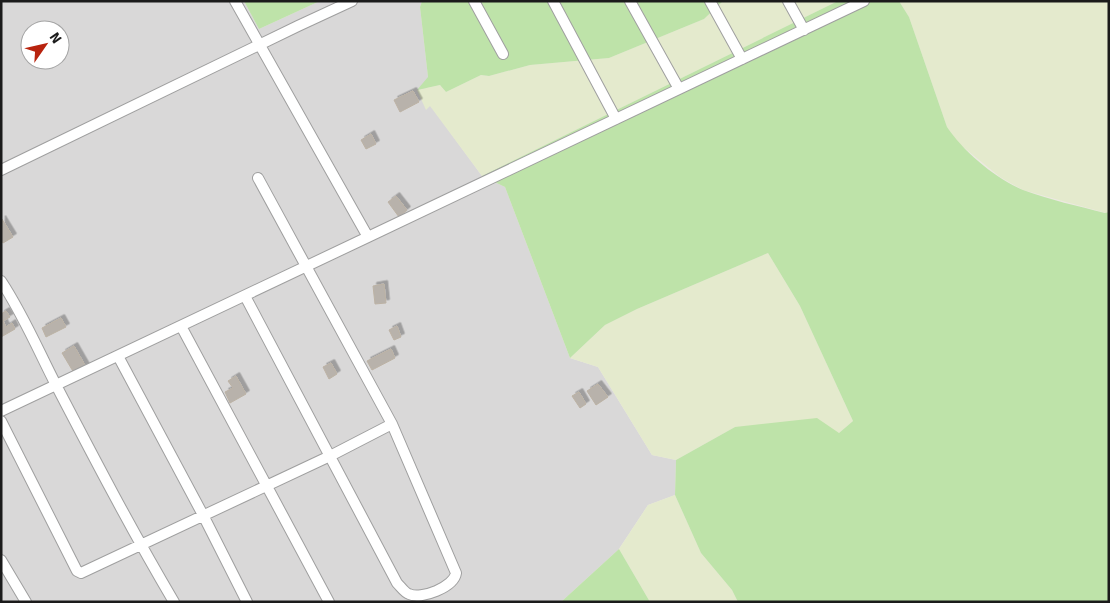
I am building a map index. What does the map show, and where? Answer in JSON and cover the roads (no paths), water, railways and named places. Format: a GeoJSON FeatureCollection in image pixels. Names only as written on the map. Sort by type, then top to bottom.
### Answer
{"type":"FeatureCollection","features":[{"type":"Feature","properties":{"kind":"street"},"geometry":{"type":"LineString","coordinates":[[235,1],[368,237]]}},
{"type":"Feature","properties":{"kind":"street"},"geometry":{"type":"LineString","coordinates":[[1,170],[352,1]]}},
{"type":"Feature","properties":{"kind":"street"},"geometry":{"type":"LineString","coordinates":[[474,1],[503,54]]}},
{"type":"Feature","properties":{"kind":"street"},"geometry":{"type":"LineString","coordinates":[[553,1],[616,119]]}},
{"type":"Feature","properties":{"kind":"street"},"geometry":{"type":"LineString","coordinates":[[630,1],[679,89]]}},
{"type":"Feature","properties":{"kind":"street"},"geometry":{"type":"LineString","coordinates":[[710,1],[742,59]]}},
{"type":"Feature","properties":{"kind":"street"},"geometry":{"type":"LineString","coordinates":[[788,1],[804,30]]}},
{"type":"Feature","properties":{"kind":"street"},"geometry":{"type":"LineString","coordinates":[[1,411],[864,1]]}},
{"type":"Feature","properties":{"kind":"street"},"geometry":{"type":"LineString","coordinates":[[245,296],[398,583],[408,594],[421,596],[445,586],[456,578],[456,569],[392,424],[258,178]]}},
{"type":"Feature","properties":{"kind":"street"},"geometry":{"type":"LineString","coordinates":[[1,281],[13,299],[140,544],[174,602]]}},
{"type":"Feature","properties":{"kind":"street"},"geometry":{"type":"LineString","coordinates":[[181,326],[329,602]]}},
{"type":"Feature","properties":{"kind":"street"},"geometry":{"type":"LineString","coordinates":[[118,356],[204,515],[247,602]]}},
{"type":"Feature","properties":{"kind":"street"},"geometry":{"type":"LineString","coordinates":[[1,421],[79,573],[267,486],[392,424]]}},
{"type":"Feature","properties":{"kind":"street"},"geometry":{"type":"LineString","coordinates":[[1,560],[26,602]]}}]}
